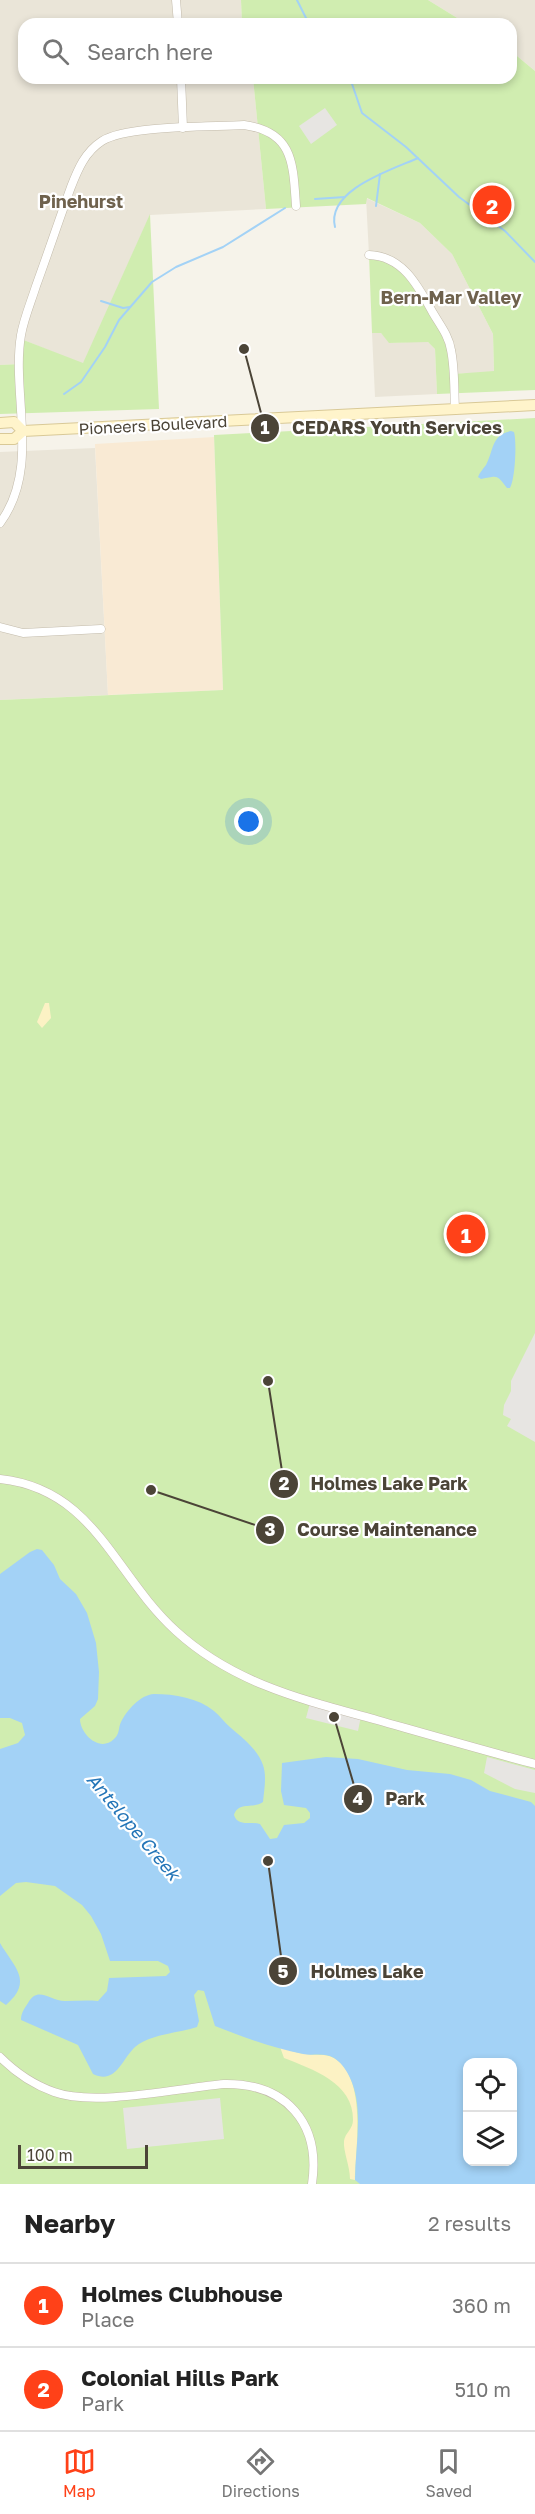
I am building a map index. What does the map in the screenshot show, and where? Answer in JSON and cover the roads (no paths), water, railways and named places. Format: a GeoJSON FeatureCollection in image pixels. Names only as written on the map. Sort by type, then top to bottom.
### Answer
{"type":"FeatureCollection","features":[{"type":"Feature","properties":{"kind":"main road","name":"Pioneers Boulevard"},"geometry":{"type":"LineString","coordinates":[[0,439],[14,439],[23,430],[535,405]]}},
{"type":"Feature","properties":{"kind":"main road","name":"Pioneers Boulevard"},"geometry":{"type":"LineString","coordinates":[[0,423],[14,422],[23,430]]}},
{"type":"Feature","properties":{"kind":"street"},"geometry":{"type":"LineString","coordinates":[[176,0],[178,18]]}},
{"type":"Feature","properties":{"kind":"street"},"geometry":{"type":"LineString","coordinates":[[181,84],[183,128]]}},
{"type":"Feature","properties":{"kind":"street"},"geometry":{"type":"LineString","coordinates":[[0,523],[8,512],[17,489],[23,430],[21,336],[49,248],[80,166],[92,148],[111,136],[130,131],[244,125],[258,127],[275,135],[291,158],[296,206]]}},
{"type":"Feature","properties":{"kind":"street"},"geometry":{"type":"LineString","coordinates":[[369,255],[378,255],[391,260],[415,281],[446,335],[452,351],[455,410]]}},
{"type":"Feature","properties":{"kind":"street"},"geometry":{"type":"LineString","coordinates":[[0,627],[23,633],[101,629]]}},
{"type":"Feature","properties":{"kind":"street"},"geometry":{"type":"LineString","coordinates":[[0,1479],[21,1482],[43,1489],[75,1509],[93,1526],[142,1595],[165,1621],[206,1655],[240,1676],[310,1703],[535,1764]]}},
{"type":"Feature","properties":{"kind":"street"},"geometry":{"type":"LineString","coordinates":[[0,2057],[36,2084],[55,2092],[78,2097],[105,2097],[224,2084],[238,2084],[262,2089],[284,2102],[306,2126],[314,2151],[312,2184]]}},
{"type":"Feature","properties":{"kind":"water"},"geometry":{"type":"Polygon","coordinates":[[[511,431],[514,432],[515,437],[515,461],[512,484],[510,488],[507,488],[496,477],[481,479],[478,477],[486,465],[496,440],[511,431]]]}},
{"type":"Feature","properties":{"kind":"water","name":"Antelope Creek"},"geometry":{"type":"Polygon","coordinates":[[[37,1549],[42,1550],[54,1565],[60,1579],[76,1594],[87,1613],[96,1643],[99,1672],[98,1699],[95,1706],[80,1719],[87,1736],[97,1743],[109,1743],[117,1735],[121,1722],[130,1708],[149,1695],[178,1696],[208,1707],[250,1745],[261,1760],[265,1774],[263,1802],[239,1808],[234,1815],[238,1821],[260,1824],[270,1839],[277,1838],[284,1825],[304,1823],[310,1818],[310,1813],[306,1808],[284,1805],[281,1791],[282,1763],[326,1757],[358,1759],[407,1770],[450,1774],[471,1780],[490,1791],[531,1802],[535,1806],[535,2184],[360,2184],[355,2180],[358,2128],[356,2097],[351,2081],[342,2065],[330,2056],[303,2054],[281,2049],[215,2026],[204,1991],[198,1990],[194,1995],[199,2021],[197,2027],[148,2039],[135,2047],[118,2069],[107,2076],[93,2074],[78,2045],[21,2020],[24,2009],[36,1995],[45,1995],[65,2001],[98,2001],[107,1991],[109,1978],[166,1976],[170,1972],[168,1966],[158,1961],[110,1961],[101,1934],[91,1916],[82,1905],[55,1886],[16,1883],[0,1896],[0,1749],[18,1743],[25,1735],[22,1723],[10,1718],[0,1718],[0,1574],[30,1552],[37,1549]]]}},
{"type":"Feature","properties":{"kind":"water"},"geometry":{"type":"Polygon","coordinates":[[[0,1943],[19,1974],[20,1981],[19,1989],[6,2005],[0,2001],[0,1943]]]}},
{"type":"Feature","properties":{"kind":"waterway"},"geometry":{"type":"LineString","coordinates":[[297,0],[306,18]]}},
{"type":"Feature","properties":{"kind":"waterway"},"geometry":{"type":"LineString","coordinates":[[352,84],[362,113],[406,147],[459,197],[505,231],[535,262]]}},
{"type":"Feature","properties":{"kind":"waterway"},"geometry":{"type":"LineString","coordinates":[[335,227],[335,214],[340,202],[350,192],[378,175],[418,158]]}},
{"type":"Feature","properties":{"kind":"waterway"},"geometry":{"type":"LineString","coordinates":[[376,206],[380,174]]}},
{"type":"Feature","properties":{"kind":"waterway"},"geometry":{"type":"LineString","coordinates":[[315,199],[345,197]]}},
{"type":"Feature","properties":{"kind":"waterway"},"geometry":{"type":"LineString","coordinates":[[64,394],[81,382],[105,347],[119,320],[152,282],[176,267],[223,247],[285,208]]}},
{"type":"Feature","properties":{"kind":"waterway"},"geometry":{"type":"LineString","coordinates":[[101,301],[123,308],[130,307]]}},
{"type":"Feature","properties":{"kind":"place","name":"Colonial Hills Park"},"geometry":{"type":"Point","coordinates":[492,205]}},
{"type":"Feature","properties":{"kind":"place","name":"CEDARS Youth Services"},"geometry":{"type":"Point","coordinates":[244,349]}},
{"type":"Feature","properties":{"kind":"place","name":"Holmes Clubhouse"},"geometry":{"type":"Point","coordinates":[466,1234]}},
{"type":"Feature","properties":{"kind":"place","name":"Holmes Lake Park"},"geometry":{"type":"Point","coordinates":[268,1381]}},
{"type":"Feature","properties":{"kind":"place","name":"Course Maintenance"},"geometry":{"type":"Point","coordinates":[151,1490]}},
{"type":"Feature","properties":{"kind":"place","name":"Park"},"geometry":{"type":"Point","coordinates":[334,1717]}},
{"type":"Feature","properties":{"kind":"place","name":"Holmes Lake"},"geometry":{"type":"Point","coordinates":[268,1861]}},
{"type":"Feature","properties":{"kind":"district","name":"Pinehurst"},"geometry":{"type":"Point","coordinates":[81,202]}},
{"type":"Feature","properties":{"kind":"district","name":"Bern-Mar Valley"},"geometry":{"type":"Point","coordinates":[451,298]}}]}
